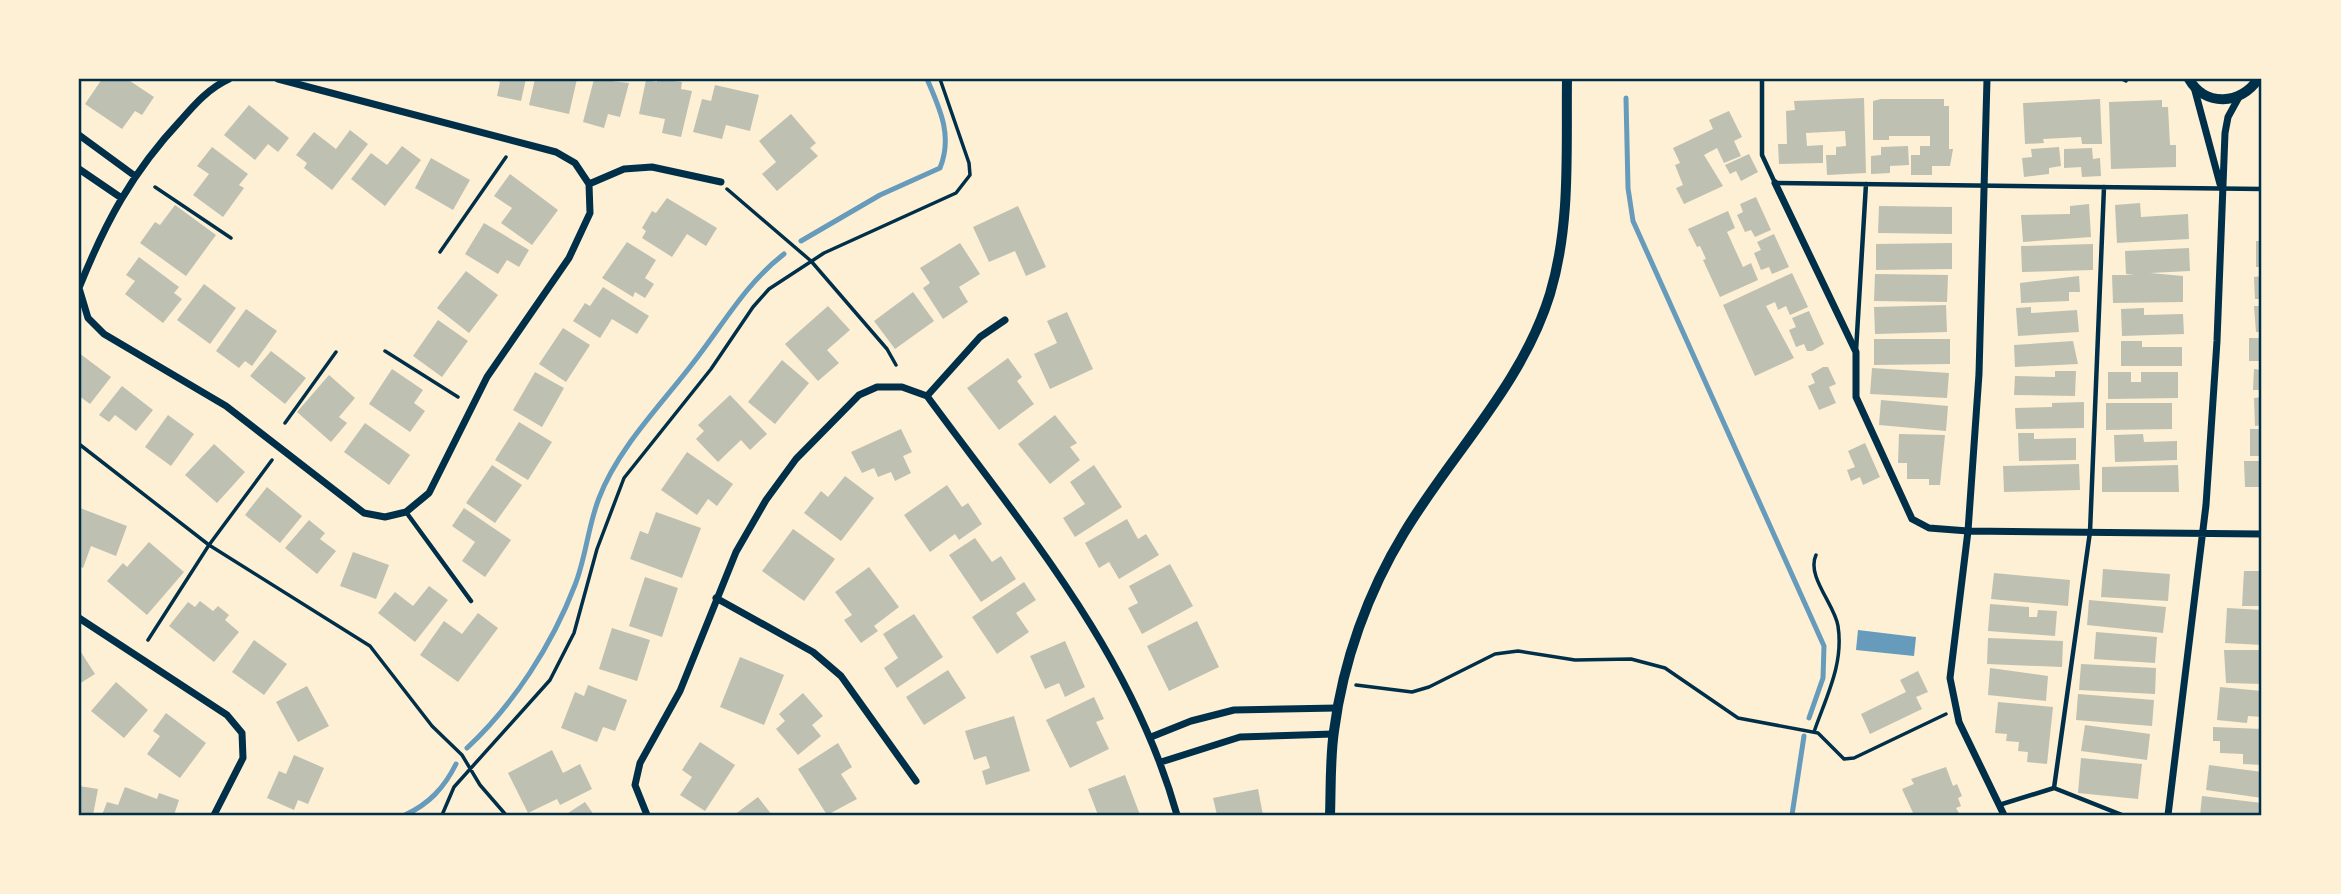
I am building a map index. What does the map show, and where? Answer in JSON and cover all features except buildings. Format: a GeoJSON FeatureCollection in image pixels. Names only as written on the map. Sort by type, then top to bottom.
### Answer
{"type":"FeatureCollection","features":[{"type":"Feature","properties":{"kind":"street"},"geometry":{"type":"LineString","coordinates":[[229,79],[214,86],[192,107],[120,197],[79,288],[88,318],[104,334],[226,406],[364,513],[385,517],[406,512],[429,493],[487,377],[569,258],[590,213],[589,184],[575,163],[556,152],[278,79]]}},
{"type":"Feature","properties":{"kind":"street"},"geometry":{"type":"LineString","coordinates":[[1330,815],[1333,734],[1337,708],[1376,584],[1405,531],[1505,388],[1530,344],[1550,295],[1563,239],[1567,190],[1567,79]]}},
{"type":"Feature","properties":{"kind":"street"},"geometry":{"type":"LineString","coordinates":[[1987,79],[1979,374],[1968,531],[1950,678],[1959,722],[2004,815]]}},
{"type":"Feature","properties":{"kind":"street"},"geometry":{"type":"LineString","coordinates":[[2168,815],[2203,533],[2217,341],[2221,188],[2228,117],[2239,97],[2258,79]]}},
{"type":"Feature","properties":{"kind":"street"},"geometry":{"type":"LineString","coordinates":[[2191,82],[2214,99],[2239,97]]}},
{"type":"Feature","properties":{"kind":"street"},"geometry":{"type":"LineString","coordinates":[[2191,82],[2221,188]]}},
{"type":"Feature","properties":{"kind":"street"},"geometry":{"type":"LineString","coordinates":[[2249,90],[2262,87]]}},
{"type":"Feature","properties":{"kind":"street"},"geometry":{"type":"LineString","coordinates":[[79,135],[135,176]]}},
{"type":"Feature","properties":{"kind":"street"},"geometry":{"type":"LineString","coordinates":[[589,184],[624,169],[652,167],[722,182]]}},
{"type":"Feature","properties":{"kind":"street"},"geometry":{"type":"LineString","coordinates":[[79,169],[120,197]]}},
{"type":"Feature","properties":{"kind":"street"},"geometry":{"type":"LineString","coordinates":[[1775,183],[1856,352],[1856,397],[1912,519],[1929,528],[1968,531],[2262,534]]}},
{"type":"Feature","properties":{"kind":"street"},"geometry":{"type":"LineString","coordinates":[[927,396],[980,337],[1005,320]]}},
{"type":"Feature","properties":{"kind":"street"},"geometry":{"type":"LineString","coordinates":[[647,815],[635,785],[640,763],[680,691],[736,552],[766,500],[796,458],[859,395],[877,387],[902,387],[927,396],[1057,571],[1121,676],[1151,737],[1177,815]]}},
{"type":"Feature","properties":{"kind":"street"},"geometry":{"type":"LineString","coordinates":[[716,598],[813,652],[841,676],[916,781]]}},
{"type":"Feature","properties":{"kind":"street"},"geometry":{"type":"LineString","coordinates":[[79,618],[227,715],[242,733],[243,758],[214,815]]}},
{"type":"Feature","properties":{"kind":"street"},"geometry":{"type":"LineString","coordinates":[[1151,737],[1191,721],[1234,709],[1337,708]]}},
{"type":"Feature","properties":{"kind":"street"},"geometry":{"type":"LineString","coordinates":[[1161,762],[1240,737],[1333,734]]}},
{"type":"Feature","properties":{"kind":"lane"},"geometry":{"type":"LineString","coordinates":[[1762,79],[1762,155],[1775,183],[2262,189]]}},
{"type":"Feature","properties":{"kind":"lane"},"geometry":{"type":"LineString","coordinates":[[1856,352],[1866,184]]}},
{"type":"Feature","properties":{"kind":"lane"},"geometry":{"type":"LineString","coordinates":[[2054,788],[2090,532],[2104,187]]}},
{"type":"Feature","properties":{"kind":"lane"},"geometry":{"type":"LineString","coordinates":[[406,512],[471,601]]}},
{"type":"Feature","properties":{"kind":"lane"},"geometry":{"type":"LineString","coordinates":[[1999,805],[2054,788],[2122,815]]}},
{"type":"Feature","properties":{"kind":"path"},"geometry":{"type":"LineString","coordinates":[[442,815],[454,787],[550,680],[574,633],[597,549],[624,478],[711,369],[753,307],[769,289],[811,261],[880,227],[940,202],[965,184],[971,175],[969,163],[940,79]]}},
{"type":"Feature","properties":{"kind":"path"},"geometry":{"type":"LineString","coordinates":[[440,252],[506,157]]}},
{"type":"Feature","properties":{"kind":"path"},"geometry":{"type":"LineString","coordinates":[[722,182],[811,261],[887,349],[896,365]]}},
{"type":"Feature","properties":{"kind":"path"},"geometry":{"type":"LineString","coordinates":[[155,187],[231,238]]}},
{"type":"Feature","properties":{"kind":"path"},"geometry":{"type":"LineString","coordinates":[[385,351],[458,397]]}},
{"type":"Feature","properties":{"kind":"path"},"geometry":{"type":"LineString","coordinates":[[285,424],[336,352]]}},
{"type":"Feature","properties":{"kind":"path"},"geometry":{"type":"LineString","coordinates":[[79,444],[209,545],[370,646],[506,815]]}},
{"type":"Feature","properties":{"kind":"path"},"geometry":{"type":"LineString","coordinates":[[148,640],[209,545],[272,460]]}},
{"type":"Feature","properties":{"kind":"path"},"geometry":{"type":"LineString","coordinates":[[1814,732],[1836,674],[1839,636],[1837,621],[1815,572],[1813,562],[1816,555]]}},
{"type":"Feature","properties":{"kind":"path"},"geometry":{"type":"LineString","coordinates":[[1344,682],[1393,692],[1412,692],[1429,687],[1495,654],[1518,651],[1575,660],[1632,659],[1665,668],[1738,718],[1814,732],[1844,759],[1854,758],[1938,718]]}},
{"type":"Feature","properties":{"kind":"water"},"geometry":{"type":"Polygon","coordinates":[[[1858,630],[1916,637],[1914,656],[1856,650],[1858,630]]]}},
{"type":"Feature","properties":{"kind":"waterway"},"geometry":{"type":"LineString","coordinates":[[801,241],[880,195],[940,168],[944,156],[945,134],[927,79]]}},
{"type":"Feature","properties":{"kind":"waterway"},"geometry":{"type":"LineString","coordinates":[[1626,98],[1628,188],[1633,221],[1824,646],[1823,678],[1809,718]]}},
{"type":"Feature","properties":{"kind":"waterway"},"geometry":{"type":"LineString","coordinates":[[467,748],[516,693],[555,630],[579,574],[599,498],[617,462],[746,292],[784,254]]}},
{"type":"Feature","properties":{"kind":"waterway"},"geometry":{"type":"LineString","coordinates":[[1792,815],[1804,736]]}},
{"type":"Feature","properties":{"kind":"waterway"},"geometry":{"type":"LineString","coordinates":[[405,815],[435,794],[456,764]]}}]}
